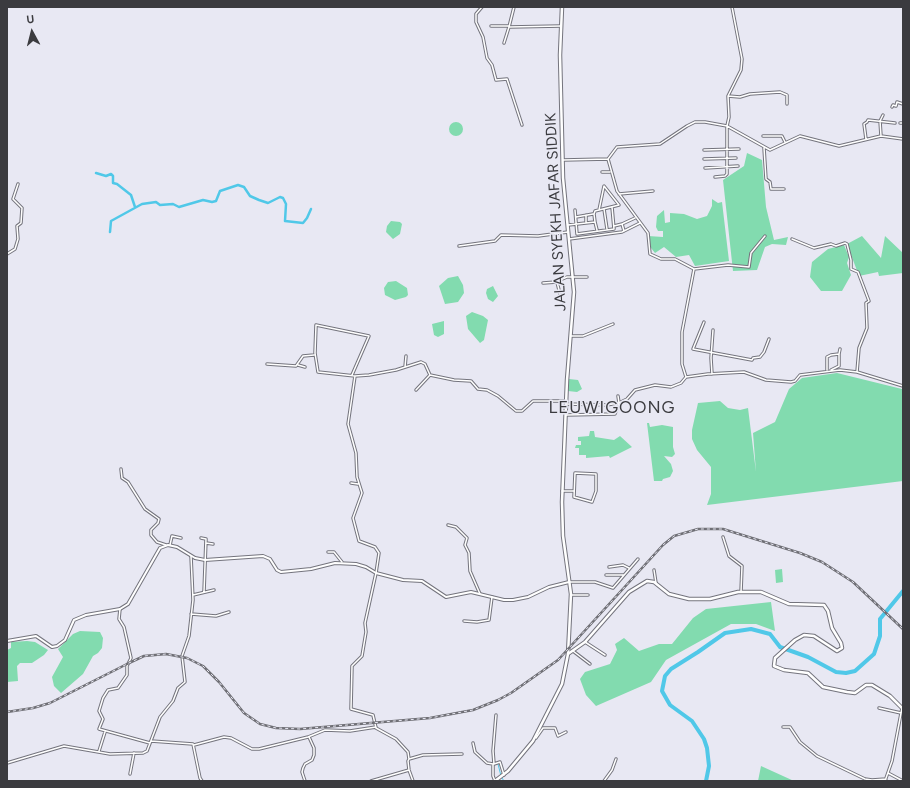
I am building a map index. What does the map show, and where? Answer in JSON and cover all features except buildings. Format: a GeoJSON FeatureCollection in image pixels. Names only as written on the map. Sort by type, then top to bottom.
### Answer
{"type":"FeatureCollection","features":[{"type":"Feature","properties":{"kind":"main road","name":"JALAN SYEKH JAFAR SIDDIK"},"geometry":{"type":"LineString","coordinates":[[494,780],[504,775],[533,741],[562,684],[568,654],[571,595],[562,531],[562,491],[566,403],[572,336],[573,277],[568,239],[562,160],[560,55],[562,7]]}},
{"type":"Feature","properties":{"kind":"main road"},"geometry":{"type":"LineString","coordinates":[[568,654],[586,642],[633,589],[647,581],[656,583],[666,593],[689,599],[710,599],[741,592],[764,593],[791,604],[824,605],[828,611],[833,631],[842,646],[837,651],[810,635],[804,635],[795,640],[774,660],[773,664],[776,667],[808,673],[823,687],[850,693],[857,692],[866,685],[872,685],[890,696],[902,708]]}},
{"type":"Feature","properties":{"kind":"street"},"geometry":{"type":"LineString","coordinates":[[482,7],[476,14],[476,22],[483,37],[487,58],[492,65],[496,80],[506,79],[509,83],[522,125]]}},
{"type":"Feature","properties":{"kind":"street"},"geometry":{"type":"LineString","coordinates":[[504,43],[514,7]]}},
{"type":"Feature","properties":{"kind":"street"},"geometry":{"type":"LineString","coordinates":[[715,176],[725,176],[728,167],[728,96],[741,70],[742,59],[732,7]]}},
{"type":"Feature","properties":{"kind":"street"},"geometry":{"type":"LineString","coordinates":[[491,26],[561,26]]}},
{"type":"Feature","properties":{"kind":"street"},"geometry":{"type":"LineString","coordinates":[[728,96],[740,97],[750,94],[780,92],[786,95],[787,104]]}},
{"type":"Feature","properties":{"kind":"street"},"geometry":{"type":"LineString","coordinates":[[892,107],[893,105],[896,106],[897,102],[903,104]]}},
{"type":"Feature","properties":{"kind":"street"},"geometry":{"type":"LineString","coordinates":[[881,136],[880,120],[883,115]]}},
{"type":"Feature","properties":{"kind":"street"},"geometry":{"type":"LineString","coordinates":[[866,140],[864,123],[869,120],[880,120],[895,124]]}},
{"type":"Feature","properties":{"kind":"street"},"geometry":{"type":"LineString","coordinates":[[765,236],[751,252],[750,268],[728,265],[694,269],[675,259],[661,259],[651,256],[649,253],[648,234],[619,194],[610,172],[608,159],[617,147],[660,144],[695,122],[705,122],[727,126],[764,148],[772,149],[785,142],[804,136],[842,146],[881,136],[903,139]]}},
{"type":"Feature","properties":{"kind":"street"},"geometry":{"type":"LineString","coordinates":[[763,136],[782,136],[785,142]]}},
{"type":"Feature","properties":{"kind":"street"},"geometry":{"type":"LineString","coordinates":[[764,148],[766,180],[770,182],[772,189],[784,189]]}},
{"type":"Feature","properties":{"kind":"street"},"geometry":{"type":"LineString","coordinates":[[704,150],[739,149]]}},
{"type":"Feature","properties":{"kind":"street"},"geometry":{"type":"LineString","coordinates":[[704,159],[736,158]]}},
{"type":"Feature","properties":{"kind":"street"},"geometry":{"type":"LineString","coordinates":[[562,160],[608,159]]}},
{"type":"Feature","properties":{"kind":"street"},"geometry":{"type":"LineString","coordinates":[[705,168],[738,166]]}},
{"type":"Feature","properties":{"kind":"street"},"geometry":{"type":"LineString","coordinates":[[602,172],[610,172]]}},
{"type":"Feature","properties":{"kind":"street"},"geometry":{"type":"LineString","coordinates":[[7,254],[15,249],[18,239],[17,226],[21,223],[22,208],[14,199],[18,184]]}},
{"type":"Feature","properties":{"kind":"street"},"geometry":{"type":"LineString","coordinates":[[576,217],[594,214],[599,210],[620,204],[604,186],[599,210]]}},
{"type":"Feature","properties":{"kind":"street"},"geometry":{"type":"LineString","coordinates":[[619,194],[653,191]]}},
{"type":"Feature","properties":{"kind":"street"},"geometry":{"type":"LineString","coordinates":[[612,207],[614,226]]}},
{"type":"Feature","properties":{"kind":"street"},"geometry":{"type":"LineString","coordinates":[[604,209],[607,229]]}},
{"type":"Feature","properties":{"kind":"street"},"geometry":{"type":"LineString","coordinates":[[575,210],[577,234],[614,229],[614,226],[622,224],[635,217]]}},
{"type":"Feature","properties":{"kind":"street"},"geometry":{"type":"LineString","coordinates":[[594,214],[597,231]]}},
{"type":"Feature","properties":{"kind":"street"},"geometry":{"type":"LineString","coordinates":[[586,215],[586,223]]}},
{"type":"Feature","properties":{"kind":"street"},"geometry":{"type":"LineString","coordinates":[[567,225],[595,222]]}},
{"type":"Feature","properties":{"kind":"street"},"geometry":{"type":"LineString","coordinates":[[568,239],[624,232],[640,223]]}},
{"type":"Feature","properties":{"kind":"street"},"geometry":{"type":"LineString","coordinates":[[622,224],[624,232]]}},
{"type":"Feature","properties":{"kind":"street"},"geometry":{"type":"LineString","coordinates":[[459,246],[494,241],[501,235],[538,236],[568,232]]}},
{"type":"Feature","properties":{"kind":"street"},"geometry":{"type":"LineString","coordinates":[[792,239],[814,248],[831,244],[836,246],[845,243],[847,244],[851,260],[851,269],[858,272],[869,301],[866,303],[867,328],[859,348],[857,372]]}},
{"type":"Feature","properties":{"kind":"street"},"geometry":{"type":"LineString","coordinates":[[686,377],[682,364],[682,332],[694,269]]}},
{"type":"Feature","properties":{"kind":"street"},"geometry":{"type":"LineString","coordinates":[[543,283],[557,282],[565,278],[587,277]]}},
{"type":"Feature","properties":{"kind":"street"},"geometry":{"type":"LineString","coordinates":[[557,282],[560,294]]}},
{"type":"Feature","properties":{"kind":"street"},"geometry":{"type":"LineString","coordinates":[[704,322],[693,349],[752,360],[753,358],[760,357],[764,352],[768,338]]}},
{"type":"Feature","properties":{"kind":"street"},"geometry":{"type":"LineString","coordinates":[[572,336],[583,336],[613,324]]}},
{"type":"Feature","properties":{"kind":"street"},"geometry":{"type":"LineString","coordinates":[[376,727],[373,715],[352,711],[350,705],[352,665],[362,656],[366,632],[365,623],[376,573],[379,551],[375,547],[359,541],[354,520],[354,512],[362,493],[359,484],[356,453],[348,424],[354,375],[368,340],[368,335],[316,326],[315,355],[318,372],[354,375],[369,375],[422,362],[430,375],[470,381],[478,389],[487,390],[498,396],[516,411],[522,411],[533,401],[597,406],[619,403],[627,399],[637,389],[655,386],[671,387],[681,383],[686,377],[712,374],[744,372],[766,380],[792,382],[795,381],[800,375],[831,370],[857,372],[903,386]]}},
{"type":"Feature","properties":{"kind":"street"},"geometry":{"type":"LineString","coordinates":[[712,374],[711,352],[713,330]]}},
{"type":"Feature","properties":{"kind":"street"},"geometry":{"type":"LineString","coordinates":[[831,370],[838,367],[840,349]]}},
{"type":"Feature","properties":{"kind":"street"},"geometry":{"type":"LineString","coordinates":[[827,370],[827,357],[839,354]]}},
{"type":"Feature","properties":{"kind":"street"},"geometry":{"type":"LineString","coordinates":[[298,365],[303,356],[315,355]]}},
{"type":"Feature","properties":{"kind":"street"},"geometry":{"type":"LineString","coordinates":[[406,356],[406,367]]}},
{"type":"Feature","properties":{"kind":"street"},"geometry":{"type":"LineString","coordinates":[[266,364],[305,366]]}},
{"type":"Feature","properties":{"kind":"street"},"geometry":{"type":"LineString","coordinates":[[416,390],[430,375]]}},
{"type":"Feature","properties":{"kind":"street"},"geometry":{"type":"LineString","coordinates":[[566,415],[615,414],[619,403],[618,396]]}},
{"type":"Feature","properties":{"kind":"street"},"geometry":{"type":"LineString","coordinates":[[121,469],[122,478],[128,482],[145,509],[159,519],[151,530],[151,535],[157,542],[177,547],[191,556],[205,560],[263,556],[270,559],[278,571],[282,572],[342,562],[362,565],[376,573],[403,580],[422,581],[444,597],[466,592],[504,600],[517,600],[528,597],[549,587],[569,582],[595,582],[613,588],[638,559]]}},
{"type":"Feature","properties":{"kind":"street"},"geometry":{"type":"LineString","coordinates":[[576,473],[595,474],[596,492],[592,502],[575,498],[574,491],[576,473]]}},
{"type":"Feature","properties":{"kind":"street"},"geometry":{"type":"LineString","coordinates":[[351,483],[359,484]]}},
{"type":"Feature","properties":{"kind":"street"},"geometry":{"type":"LineString","coordinates":[[562,491],[574,491]]}},
{"type":"Feature","properties":{"kind":"street"},"geometry":{"type":"LineString","coordinates":[[448,526],[456,527],[467,538],[465,544],[469,554],[470,571],[480,594]]}},
{"type":"Feature","properties":{"kind":"street"},"geometry":{"type":"LineString","coordinates":[[170,545],[172,536],[181,538]]}},
{"type":"Feature","properties":{"kind":"street"},"geometry":{"type":"LineString","coordinates":[[723,537],[729,556],[742,566],[741,592]]}},
{"type":"Feature","properties":{"kind":"street"},"geometry":{"type":"LineString","coordinates":[[201,538],[206,538],[204,592]]}},
{"type":"Feature","properties":{"kind":"street"},"geometry":{"type":"LineString","coordinates":[[206,543],[213,544]]}},
{"type":"Feature","properties":{"kind":"street"},"geometry":{"type":"LineString","coordinates":[[7,641],[36,636],[52,647],[57,646],[65,640],[74,620],[86,614],[120,609],[128,604],[160,548],[166,545]]}},
{"type":"Feature","properties":{"kind":"street"},"geometry":{"type":"LineString","coordinates":[[328,552],[334,552],[342,562]]}},
{"type":"Feature","properties":{"kind":"street"},"geometry":{"type":"LineString","coordinates":[[7,763],[64,746],[110,754],[145,752],[151,742],[160,717],[173,701],[178,688],[185,682],[182,656],[189,636],[193,595],[191,556]]}},
{"type":"Feature","properties":{"kind":"street"},"geometry":{"type":"LineString","coordinates":[[609,567],[623,565],[629,568]]}},
{"type":"Feature","properties":{"kind":"street"},"geometry":{"type":"LineString","coordinates":[[654,570],[656,583]]}},
{"type":"Feature","properties":{"kind":"street"},"geometry":{"type":"LineString","coordinates":[[606,575],[624,575]]}},
{"type":"Feature","properties":{"kind":"street"},"geometry":{"type":"LineString","coordinates":[[193,595],[214,590]]}},
{"type":"Feature","properties":{"kind":"street"},"geometry":{"type":"LineString","coordinates":[[571,595],[588,596]]}},
{"type":"Feature","properties":{"kind":"street"},"geometry":{"type":"LineString","coordinates":[[464,621],[479,622],[489,620],[492,597]]}},
{"type":"Feature","properties":{"kind":"street"},"geometry":{"type":"LineString","coordinates":[[120,609],[119,619],[124,627],[131,658],[126,666],[127,675],[118,688],[108,690],[103,698],[99,711],[103,718],[99,729],[104,732],[151,742],[194,745],[224,737],[231,738],[252,749],[259,749],[309,737],[325,730],[350,731],[376,727],[396,739],[408,752],[409,770],[413,781]]}},
{"type":"Feature","properties":{"kind":"street"},"geometry":{"type":"LineString","coordinates":[[191,614],[212,616],[229,612]]}},
{"type":"Feature","properties":{"kind":"street"},"geometry":{"type":"LineString","coordinates":[[586,642],[605,655]]}},
{"type":"Feature","properties":{"kind":"street"},"geometry":{"type":"LineString","coordinates":[[573,651],[590,664]]}},
{"type":"Feature","properties":{"kind":"street"},"geometry":{"type":"LineString","coordinates":[[879,708],[901,713]]}},
{"type":"Feature","properties":{"kind":"street"},"geometry":{"type":"LineString","coordinates":[[783,727],[790,727],[804,747],[816,756],[866,779],[886,780],[902,708]]}},
{"type":"Feature","properties":{"kind":"street"},"geometry":{"type":"LineString","coordinates":[[494,780],[493,751],[496,715]]}},
{"type":"Feature","properties":{"kind":"street"},"geometry":{"type":"LineString","coordinates":[[533,741],[543,728],[555,728],[558,736],[566,732]]}},
{"type":"Feature","properties":{"kind":"street"},"geometry":{"type":"LineString","coordinates":[[98,752],[104,732]]}},
{"type":"Feature","properties":{"kind":"street"},"geometry":{"type":"LineString","coordinates":[[305,781],[302,772],[303,768],[305,764],[312,760],[314,755],[314,748],[309,737]]}},
{"type":"Feature","properties":{"kind":"street"},"geometry":{"type":"LineString","coordinates":[[473,743],[475,751],[487,763],[494,765],[500,762],[504,775]]}},
{"type":"Feature","properties":{"kind":"street"},"geometry":{"type":"LineString","coordinates":[[194,745],[200,778],[202,781]]}},
{"type":"Feature","properties":{"kind":"street"},"geometry":{"type":"LineString","coordinates":[[800,746],[804,747]]}},
{"type":"Feature","properties":{"kind":"street"},"geometry":{"type":"LineString","coordinates":[[130,774],[134,753]]}},
{"type":"Feature","properties":{"kind":"street"},"geometry":{"type":"LineString","coordinates":[[409,759],[423,755],[462,754]]}},
{"type":"Feature","properties":{"kind":"street"},"geometry":{"type":"LineString","coordinates":[[604,781],[612,770],[616,759]]}},
{"type":"Feature","properties":{"kind":"street"},"geometry":{"type":"LineString","coordinates":[[371,781],[409,770]]}},
{"type":"Feature","properties":{"kind":"street"},"geometry":{"type":"LineString","coordinates":[[888,773],[903,781]]}},
{"type":"Feature","properties":{"kind":"green space"},"geometry":{"type":"Polygon","coordinates":[[[453,122],[459,122],[463,126],[463,132],[459,136],[453,136],[449,132],[449,126],[453,122]]]}},
{"type":"Feature","properties":{"kind":"green space"},"geometry":{"type":"Polygon","coordinates":[[[747,153],[762,160],[766,207],[774,240],[788,237],[786,245],[772,244],[765,247],[757,270],[733,271],[723,180],[744,166],[747,153]]]}},
{"type":"Feature","properties":{"kind":"green space"},"geometry":{"type":"Polygon","coordinates":[[[712,199],[718,203],[722,202],[729,261],[695,266],[689,255],[676,257],[664,247],[655,253],[651,248],[648,236],[663,237],[663,231],[658,231],[656,227],[657,216],[664,210],[665,223],[670,222],[670,213],[684,214],[697,219],[707,216],[712,206],[712,199]]]}},
{"type":"Feature","properties":{"kind":"green space"},"geometry":{"type":"Polygon","coordinates":[[[391,221],[400,222],[402,224],[400,234],[393,239],[386,232],[387,226],[391,221]]]}},
{"type":"Feature","properties":{"kind":"green space"},"geometry":{"type":"Polygon","coordinates":[[[862,236],[881,258],[885,236],[903,253],[903,273],[879,276],[878,272],[859,276],[847,244],[862,236]]]}},
{"type":"Feature","properties":{"kind":"green space"},"geometry":{"type":"Polygon","coordinates":[[[844,245],[849,257],[847,263],[851,275],[842,291],[821,291],[810,277],[812,262],[828,249],[844,245]]]}},
{"type":"Feature","properties":{"kind":"green space"},"geometry":{"type":"Polygon","coordinates":[[[458,276],[463,285],[464,293],[458,302],[445,304],[439,286],[448,278],[458,276]]]}},
{"type":"Feature","properties":{"kind":"green space"},"geometry":{"type":"Polygon","coordinates":[[[396,281],[407,288],[408,295],[395,300],[385,295],[384,288],[388,282],[396,281]]]}},
{"type":"Feature","properties":{"kind":"green space"},"geometry":{"type":"Polygon","coordinates":[[[493,286],[498,296],[493,302],[488,299],[486,293],[487,289],[493,286]]]}},
{"type":"Feature","properties":{"kind":"green space"},"geometry":{"type":"Polygon","coordinates":[[[472,312],[483,316],[488,320],[484,340],[480,343],[468,329],[466,316],[472,312]]]}},
{"type":"Feature","properties":{"kind":"green space"},"geometry":{"type":"Polygon","coordinates":[[[444,321],[444,334],[438,337],[434,335],[432,324],[444,321]]]}},
{"type":"Feature","properties":{"kind":"green space"},"geometry":{"type":"Polygon","coordinates":[[[837,373],[902,389],[903,481],[707,505],[711,494],[711,467],[697,450],[692,439],[692,430],[698,403],[720,401],[728,408],[740,410],[748,408],[756,472],[753,433],[775,422],[789,389],[802,378],[837,373]]]}},
{"type":"Feature","properties":{"kind":"green space"},"geometry":{"type":"Polygon","coordinates":[[[569,379],[578,380],[582,389],[577,392],[568,391],[569,379]]]}},
{"type":"Feature","properties":{"kind":"green space"},"geometry":{"type":"Polygon","coordinates":[[[647,423],[649,423],[650,427],[662,425],[673,427],[673,447],[675,454],[672,457],[664,456],[671,464],[673,471],[670,477],[663,479],[662,481],[654,481],[647,423]]]}},
{"type":"Feature","properties":{"kind":"green space"},"geometry":{"type":"Polygon","coordinates":[[[590,431],[594,431],[595,437],[614,440],[620,436],[632,447],[610,458],[609,456],[586,458],[586,455],[579,455],[579,448],[575,448],[576,445],[581,445],[581,441],[578,441],[578,437],[589,436],[590,431]]]}},
{"type":"Feature","properties":{"kind":"green space"},"geometry":{"type":"Polygon","coordinates":[[[782,569],[783,582],[776,583],[775,570],[782,569]]]}},
{"type":"Feature","properties":{"kind":"green space"},"geometry":{"type":"Polygon","coordinates":[[[771,602],[775,631],[756,624],[731,624],[666,660],[651,682],[596,706],[586,695],[580,679],[585,672],[610,664],[617,650],[615,644],[624,638],[639,651],[659,644],[672,644],[693,618],[706,609],[771,602]]]}},
{"type":"Feature","properties":{"kind":"green space"},"geometry":{"type":"Polygon","coordinates":[[[80,631],[100,632],[103,638],[102,648],[93,656],[83,674],[61,693],[54,686],[52,677],[63,657],[58,649],[73,634],[80,631]]]}},
{"type":"Feature","properties":{"kind":"green space"},"geometry":{"type":"Polygon","coordinates":[[[11,642],[35,642],[48,650],[44,655],[32,663],[20,663],[17,666],[18,681],[7,682],[7,650],[11,648],[11,642]]]}},
{"type":"Feature","properties":{"kind":"green space"},"geometry":{"type":"Polygon","coordinates":[[[761,766],[794,781],[758,781],[761,766]]]}},
{"type":"Feature","properties":{"kind":"waterway"},"geometry":{"type":"LineString","coordinates":[[96,173],[106,176],[111,174],[113,176],[113,183],[117,184],[131,195],[135,207]]}},
{"type":"Feature","properties":{"kind":"waterway"},"geometry":{"type":"LineString","coordinates":[[110,232],[111,221],[142,204],[156,202],[160,205],[173,204],[179,207],[203,200],[212,202],[216,201],[220,191],[238,185],[244,187],[250,196],[268,203],[280,197],[283,198],[286,204],[285,221],[303,223],[311,209]]}},
{"type":"Feature","properties":{"kind":"waterway"},"geometry":{"type":"LineString","coordinates":[[706,781],[709,766],[707,748],[704,739],[692,721],[670,705],[662,691],[665,676],[671,669],[725,633],[751,629],[770,634],[780,647],[808,657],[836,672],[846,673],[855,671],[874,654],[880,636],[880,619],[903,591]]}},
{"type":"Feature","properties":{"kind":"waterway"},"geometry":{"type":"LineString","coordinates":[[498,764],[501,776]]}},
{"type":"Feature","properties":{"kind":"railway"},"geometry":{"type":"LineString","coordinates":[[7,712],[33,708],[50,703],[144,656],[166,654],[187,658],[203,666],[219,682],[244,713],[260,724],[276,728],[300,729],[430,718],[473,710],[511,693],[558,660],[663,545],[674,536],[698,529],[723,529],[800,553],[822,562],[853,582],[903,629]]}},
{"type":"Feature","properties":{"kind":"district","name":"LEUWIGOONG"},"geometry":{"type":"Point","coordinates":[612,408]}}]}
